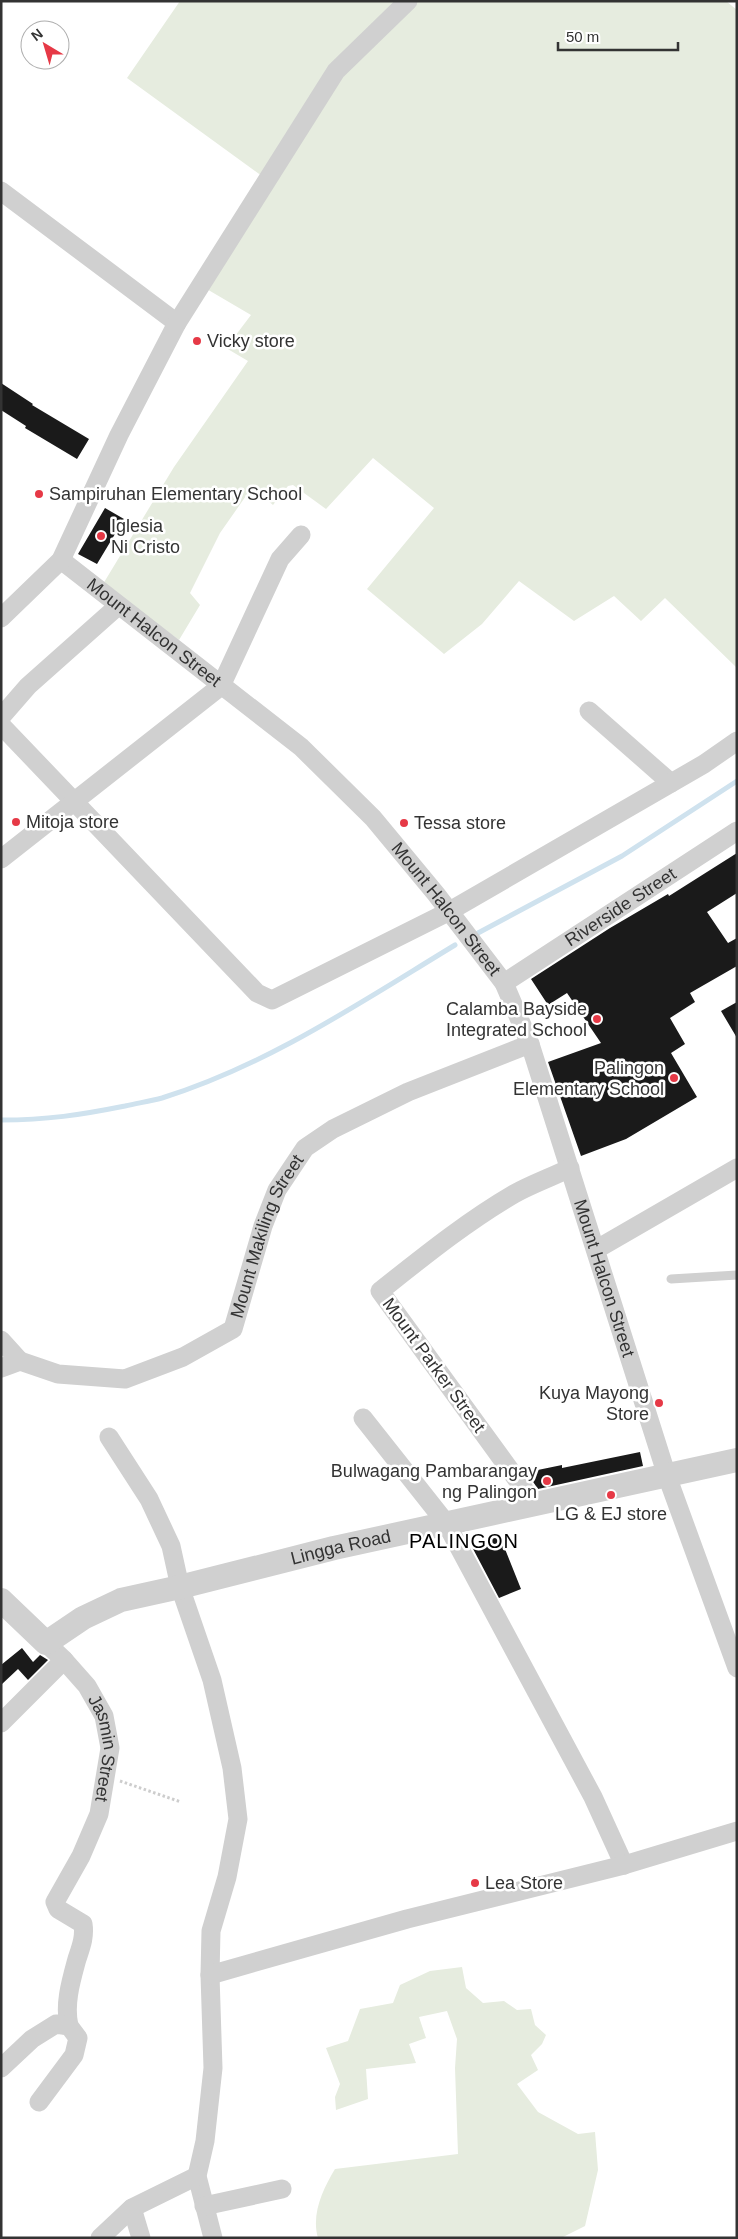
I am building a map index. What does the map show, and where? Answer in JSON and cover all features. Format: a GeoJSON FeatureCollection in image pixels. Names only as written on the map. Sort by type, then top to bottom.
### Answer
{"type":"FeatureCollection","features":[{"type":"Feature","properties":{"kind":"street"},"geometry":{"type":"LineString","coordinates":[[1,618],[61,560],[119,435],[177,322],[336,71],[408,1]]}},
{"type":"Feature","properties":{"kind":"street"},"geometry":{"type":"LineString","coordinates":[[1,192],[177,322]]}},
{"type":"Feature","properties":{"kind":"street"},"geometry":{"type":"LineString","coordinates":[[1,859],[221,686],[280,559],[301,535]]}},
{"type":"Feature","properties":{"kind":"street","name":"Mount Halcon Street"},"geometry":{"type":"LineString","coordinates":[[61,560],[301,748],[374,818],[504,983],[530,1044],[667,1476],[737,1668]]}},
{"type":"Feature","properties":{"kind":"street"},"geometry":{"type":"LineString","coordinates":[[1,716],[28,686],[118,606]]}},
{"type":"Feature","properties":{"kind":"street"},"geometry":{"type":"LineString","coordinates":[[588,711],[670,783]]}},
{"type":"Feature","properties":{"kind":"street"},"geometry":{"type":"LineString","coordinates":[[1,725],[257,993],[272,1000],[448,912],[704,764],[737,741]]}},
{"type":"Feature","properties":{"kind":"street","name":"Riverside Street"},"geometry":{"type":"LineString","coordinates":[[504,983],[737,831]]}},
{"type":"Feature","properties":{"kind":"street","name":"Mount Makiling Street"},"geometry":{"type":"LineString","coordinates":[[20,1361],[58,1374],[125,1380],[183,1357],[225,1334],[233,1329],[263,1226],[277,1190],[305,1148],[333,1129],[408,1092],[530,1044]]}},
{"type":"Feature","properties":{"kind":"street","name":"Mount Parker Street"},"geometry":{"type":"LineString","coordinates":[[534,1503],[380,1291],[439,1244],[478,1217],[516,1193],[570,1168]]}},
{"type":"Feature","properties":{"kind":"street"},"geometry":{"type":"LineString","coordinates":[[596,1249],[737,1168]]}},
{"type":"Feature","properties":{"kind":"street"},"geometry":{"type":"LineString","coordinates":[[1,1340],[20,1361],[1,1368]]}},
{"type":"Feature","properties":{"kind":"street"},"geometry":{"type":"LineString","coordinates":[[363,1418],[446,1523],[592,1798],[624,1865]]}},
{"type":"Feature","properties":{"kind":"street"},"geometry":{"type":"LineString","coordinates":[[109,1437],[156,1512],[171,1546],[180,1587],[212,1680],[232,1768],[238,1819],[227,1877],[211,1931],[210,1975],[213,2068],[205,2141],[196,2176],[213,2238]]}},
{"type":"Feature","properties":{"kind":"street","name":"Lingga Road"},"geometry":{"type":"LineString","coordinates":[[46,1643],[83,1618],[121,1600],[334,1548],[737,1460]]}},
{"type":"Feature","properties":{"kind":"street"},"geometry":{"type":"LineString","coordinates":[[1,1600],[46,1643]]}},
{"type":"Feature","properties":{"kind":"street","name":"Jasmin Street"},"geometry":{"type":"LineString","coordinates":[[39,2102],[74,2056],[78,2038],[69,2026],[67,2017],[70,1983],[85,1934],[83,1924],[58,1909],[56,1902],[81,1856],[99,1814],[110,1748],[104,1716],[88,1686],[46,1643]]}},
{"type":"Feature","properties":{"kind":"street"},"geometry":{"type":"LineString","coordinates":[[1,1723],[64,1660]]}},
{"type":"Feature","properties":{"kind":"street"},"geometry":{"type":"LineString","coordinates":[[210,1975],[407,1919],[624,1865],[737,1831]]}},
{"type":"Feature","properties":{"kind":"street"},"geometry":{"type":"LineString","coordinates":[[1,2068],[32,2039],[56,2024],[69,2026]]}},
{"type":"Feature","properties":{"kind":"street"},"geometry":{"type":"LineString","coordinates":[[100,2238],[132,2208],[196,2176]]}},
{"type":"Feature","properties":{"kind":"street"},"geometry":{"type":"LineString","coordinates":[[204,2206],[282,2189]]}},
{"type":"Feature","properties":{"kind":"street"},"geometry":{"type":"LineString","coordinates":[[132,2208],[141,2238]]}},
{"type":"Feature","properties":{"kind":"lane"},"geometry":{"type":"LineString","coordinates":[[671,1279],[737,1275]]}},
{"type":"Feature","properties":{"kind":"path"},"geometry":{"type":"LineString","coordinates":[[105,1776],[181,1802]]}},
{"type":"Feature","properties":{"kind":"shaded area"},"geometry":{"type":"Polygon","coordinates":[[[180,1],[726,1],[737,10],[737,668],[665,598],[641,621],[614,596],[574,621],[519,581],[482,624],[444,654],[367,589],[434,508],[373,458],[326,509],[293,485],[288,486],[273,505],[260,494],[248,493],[220,533],[190,593],[200,605],[179,640],[103,584],[174,467],[248,361],[226,348],[251,315],[205,288],[273,184],[127,78],[180,1]]]}},
{"type":"Feature","properties":{"kind":"shaded area"},"geometry":{"type":"Polygon","coordinates":[[[462,1967],[466,1988],[483,2003],[504,2001],[517,2010],[531,2009],[535,2025],[546,2035],[542,2044],[531,2055],[538,2070],[517,2084],[538,2112],[578,2134],[595,2132],[598,2170],[585,2226],[561,2238],[318,2238],[316,2220],[319,2202],[335,2169],[458,2154],[455,2068],[457,2039],[447,2011],[419,2017],[426,2038],[409,2044],[416,2063],[366,2069],[368,2099],[336,2110],[335,2097],[340,2084],[326,2048],[348,2041],[360,2009],[393,2003],[400,1985],[430,1971],[462,1967]]]}},
{"type":"Feature","properties":{"kind":"building"},"geometry":{"type":"Polygon","coordinates":[[[1,383],[32,405],[89,439],[77,459],[25,428],[26,426],[1,410],[1,383]]]}},
{"type":"Feature","properties":{"kind":"building","name":"Iglesia Ni Cristo"},"geometry":{"type":"Polygon","coordinates":[[[105,508],[124,519],[97,564],[78,554],[105,508]]]}},
{"type":"Feature","properties":{"kind":"building","name":"Calamba Bayside Integrated School"},"geometry":{"type":"Polygon","coordinates":[[[737,853],[737,893],[707,912],[728,943],[737,938],[737,966],[690,993],[695,1002],[670,1018],[685,1044],[671,1053],[697,1097],[626,1139],[581,1156],[548,1062],[601,1043],[567,993],[548,1005],[531,979],[610,928],[668,894],[669,896],[737,853]]]}},
{"type":"Feature","properties":{"kind":"building"},"geometry":{"type":"Polygon","coordinates":[[[737,1002],[737,1038],[721,1011],[737,1002]]]}},
{"type":"Feature","properties":{"kind":"building"},"geometry":{"type":"Polygon","coordinates":[[[640,1452],[643,1466],[538,1489],[528,1472],[562,1465],[562,1468],[640,1452]]]}},
{"type":"Feature","properties":{"kind":"building"},"geometry":{"type":"Polygon","coordinates":[[[499,1534],[521,1589],[499,1598],[471,1545],[499,1534]]]}},
{"type":"Feature","properties":{"kind":"building"},"geometry":{"type":"Polygon","coordinates":[[[22,1648],[33,1662],[40,1655],[48,1660],[28,1680],[18,1669],[1,1685],[1,1665],[22,1648]]]}},
{"type":"Feature","properties":{"kind":"waterway"},"geometry":{"type":"LineString","coordinates":[[478,933],[622,856],[737,781]]}},
{"type":"Feature","properties":{"kind":"waterway"},"geometry":{"type":"LineString","coordinates":[[1,1120],[49,1118],[93,1112],[158,1099],[201,1084],[277,1050],[349,1010],[455,945]]}},
{"type":"Feature","properties":{"kind":"place","name":"Vicky store"},"geometry":{"type":"Point","coordinates":[197,341]}},
{"type":"Feature","properties":{"kind":"place","name":"Sampiruhan Elementary School"},"geometry":{"type":"Point","coordinates":[39,494]}},
{"type":"Feature","properties":{"kind":"place","name":"Iglesia Ni Cristo"},"geometry":{"type":"Point","coordinates":[101,536]}},
{"type":"Feature","properties":{"kind":"place","name":"Mitoja store"},"geometry":{"type":"Point","coordinates":[16,822]}},
{"type":"Feature","properties":{"kind":"place","name":"Tessa store"},"geometry":{"type":"Point","coordinates":[404,823]}},
{"type":"Feature","properties":{"kind":"place","name":"Calamba Bayside Integrated School"},"geometry":{"type":"Point","coordinates":[597,1019]}},
{"type":"Feature","properties":{"kind":"place","name":"Palingon Elementary School"},"geometry":{"type":"Point","coordinates":[674,1078]}},
{"type":"Feature","properties":{"kind":"place","name":"Kuya Mayong Store"},"geometry":{"type":"Point","coordinates":[659,1403]}},
{"type":"Feature","properties":{"kind":"place","name":"Bulwagang Pambarangay ng Palingon"},"geometry":{"type":"Point","coordinates":[547,1481]}},
{"type":"Feature","properties":{"kind":"place","name":"LG & EJ store"},"geometry":{"type":"Point","coordinates":[611,1495]}},
{"type":"Feature","properties":{"kind":"place","name":"Lea Store"},"geometry":{"type":"Point","coordinates":[475,1883]}},
{"type":"Feature","properties":{"kind":"district","name":"PALINGON"},"geometry":{"type":"Point","coordinates":[464,1541]}}]}
